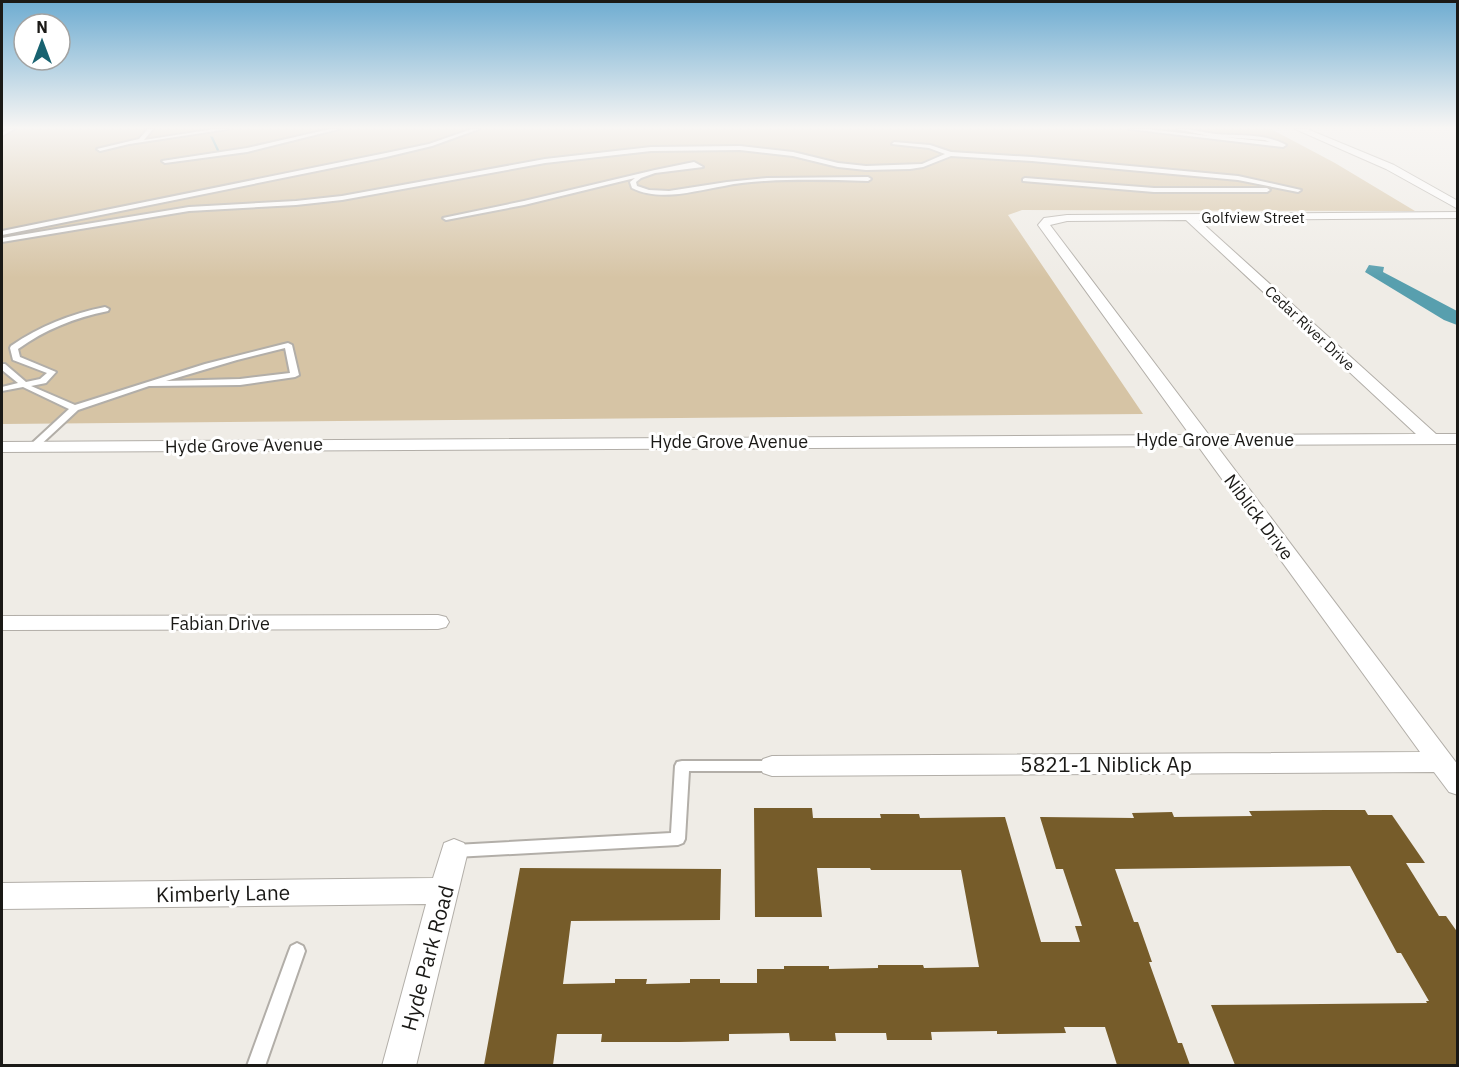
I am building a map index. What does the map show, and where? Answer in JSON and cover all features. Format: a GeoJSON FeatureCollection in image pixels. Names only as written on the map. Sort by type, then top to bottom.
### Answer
{"type":"FeatureCollection","features":[{"type":"Feature","properties":{"kind":"street"},"geometry":{"type":"LineString","coordinates":[[1412,179],[1458,206]]}},
{"type":"Feature","properties":{"kind":"street","name":"Golfview Street"},"geometry":{"type":"LineString","coordinates":[[1048,220],[1067,218],[1458,216]]}},
{"type":"Feature","properties":{"kind":"street","name":"Cedar River Drive"},"geometry":{"type":"LineString","coordinates":[[1189,217],[1430,438]]}},
{"type":"Feature","properties":{"kind":"street","name":"Niblick Drive"},"geometry":{"type":"LineString","coordinates":[[1048,220],[1044,225],[1458,785]]}},
{"type":"Feature","properties":{"kind":"street","name":"Hyde Grove Avenue"},"geometry":{"type":"LineString","coordinates":[[2,447],[1458,438]]}},
{"type":"Feature","properties":{"kind":"street","name":"Fabian Drive"},"geometry":{"type":"LineString","coordinates":[[2,623],[438,622]]}},
{"type":"Feature","properties":{"kind":"street","name":"5821-1 Niblick Ap"},"geometry":{"type":"LineString","coordinates":[[772,766],[1440,762]]}},
{"type":"Feature","properties":{"kind":"street","name":"Hyde Park Road"},"geometry":{"type":"LineString","coordinates":[[399,1065],[454,851]]}},
{"type":"Feature","properties":{"kind":"street","name":"Kimberly Lane"},"geometry":{"type":"LineString","coordinates":[[2,896],[445,891]]}},
{"type":"Feature","properties":{"kind":"lane"},"geometry":{"type":"LineString","coordinates":[[2,232],[267,179]]}},
{"type":"Feature","properties":{"kind":"lane"},"geometry":{"type":"LineString","coordinates":[[2,240],[189,209],[331,200],[447,179]]}},
{"type":"Feature","properties":{"kind":"lane"},"geometry":{"type":"LineString","coordinates":[[446,218],[626,179]]}},
{"type":"Feature","properties":{"kind":"lane"},"geometry":{"type":"LineString","coordinates":[[638,179],[633,182],[634,187],[652,192],[692,190],[751,181],[868,179]]}},
{"type":"Feature","properties":{"kind":"lane"},"geometry":{"type":"LineString","coordinates":[[1025,180],[1164,190],[1298,190],[1238,179]]}},
{"type":"Feature","properties":{"kind":"lane"},"geometry":{"type":"LineString","coordinates":[[2,389],[43,381],[51,372],[16,358],[14,348],[36,332],[60,320],[105,309]]}},
{"type":"Feature","properties":{"kind":"lane"},"geometry":{"type":"LineString","coordinates":[[33,447],[75,408],[214,363],[288,345],[295,375],[240,382],[150,384]]}},
{"type":"Feature","properties":{"kind":"lane"},"geometry":{"type":"LineString","coordinates":[[2,366],[25,385],[75,408]]}},
{"type":"Feature","properties":{"kind":"lane"},"geometry":{"type":"LineString","coordinates":[[454,851],[678,839],[682,766],[772,766]]}},
{"type":"Feature","properties":{"kind":"lane"},"geometry":{"type":"LineString","coordinates":[[256,1065],[297,951]]}},
{"type":"Feature","properties":{"kind":"shaded area"},"geometry":{"type":"Polygon","coordinates":[[[2,179],[1361,179],[1415,211],[1022,210],[1008,215],[1143,414],[2,424],[2,179]]]}},
{"type":"Feature","properties":{"kind":"water"},"geometry":{"type":"Polygon","coordinates":[[[1369,265],[1384,267],[1383,272],[1457,311],[1457,325],[1444,320],[1365,272],[1369,265]]]}},
{"type":"Feature","properties":{"kind":"building"},"geometry":{"type":"Polygon","coordinates":[[[754,808],[812,808],[813,818],[881,818],[880,814],[919,814],[920,818],[1005,817],[1041,942],[1080,942],[1075,926],[1082,926],[1063,869],[1056,869],[1040,817],[1134,818],[1132,813],[1172,812],[1174,817],[1252,816],[1249,811],[1325,810],[1365,810],[1368,815],[1392,815],[1425,863],[1406,863],[1439,916],[1446,916],[1458,933],[1458,1065],[1235,1065],[1211,1005],[1427,1003],[1426,1001],[1429,1001],[1401,953],[1397,953],[1350,866],[1115,869],[1134,922],[1138,922],[1152,962],[1149,962],[1178,1043],[1182,1043],[1190,1065],[1117,1065],[1105,1027],[1064,1027],[1066,1033],[931,1032],[932,1040],[887,1040],[886,1033],[835,1033],[836,1041],[790,1041],[789,1033],[729,1034],[729,1041],[601,1042],[602,1034],[557,1034],[553,1065],[484,1065],[520,868],[721,869],[720,920],[571,921],[563,984],[615,983],[615,979],[647,979],[646,984],[690,983],[690,979],[720,979],[720,983],[757,983],[757,969],[784,969],[784,966],[829,966],[829,969],[878,968],[878,965],[923,965],[924,968],[979,967],[961,870],[817,868],[822,917],[755,917],[754,808]]]}}]}
